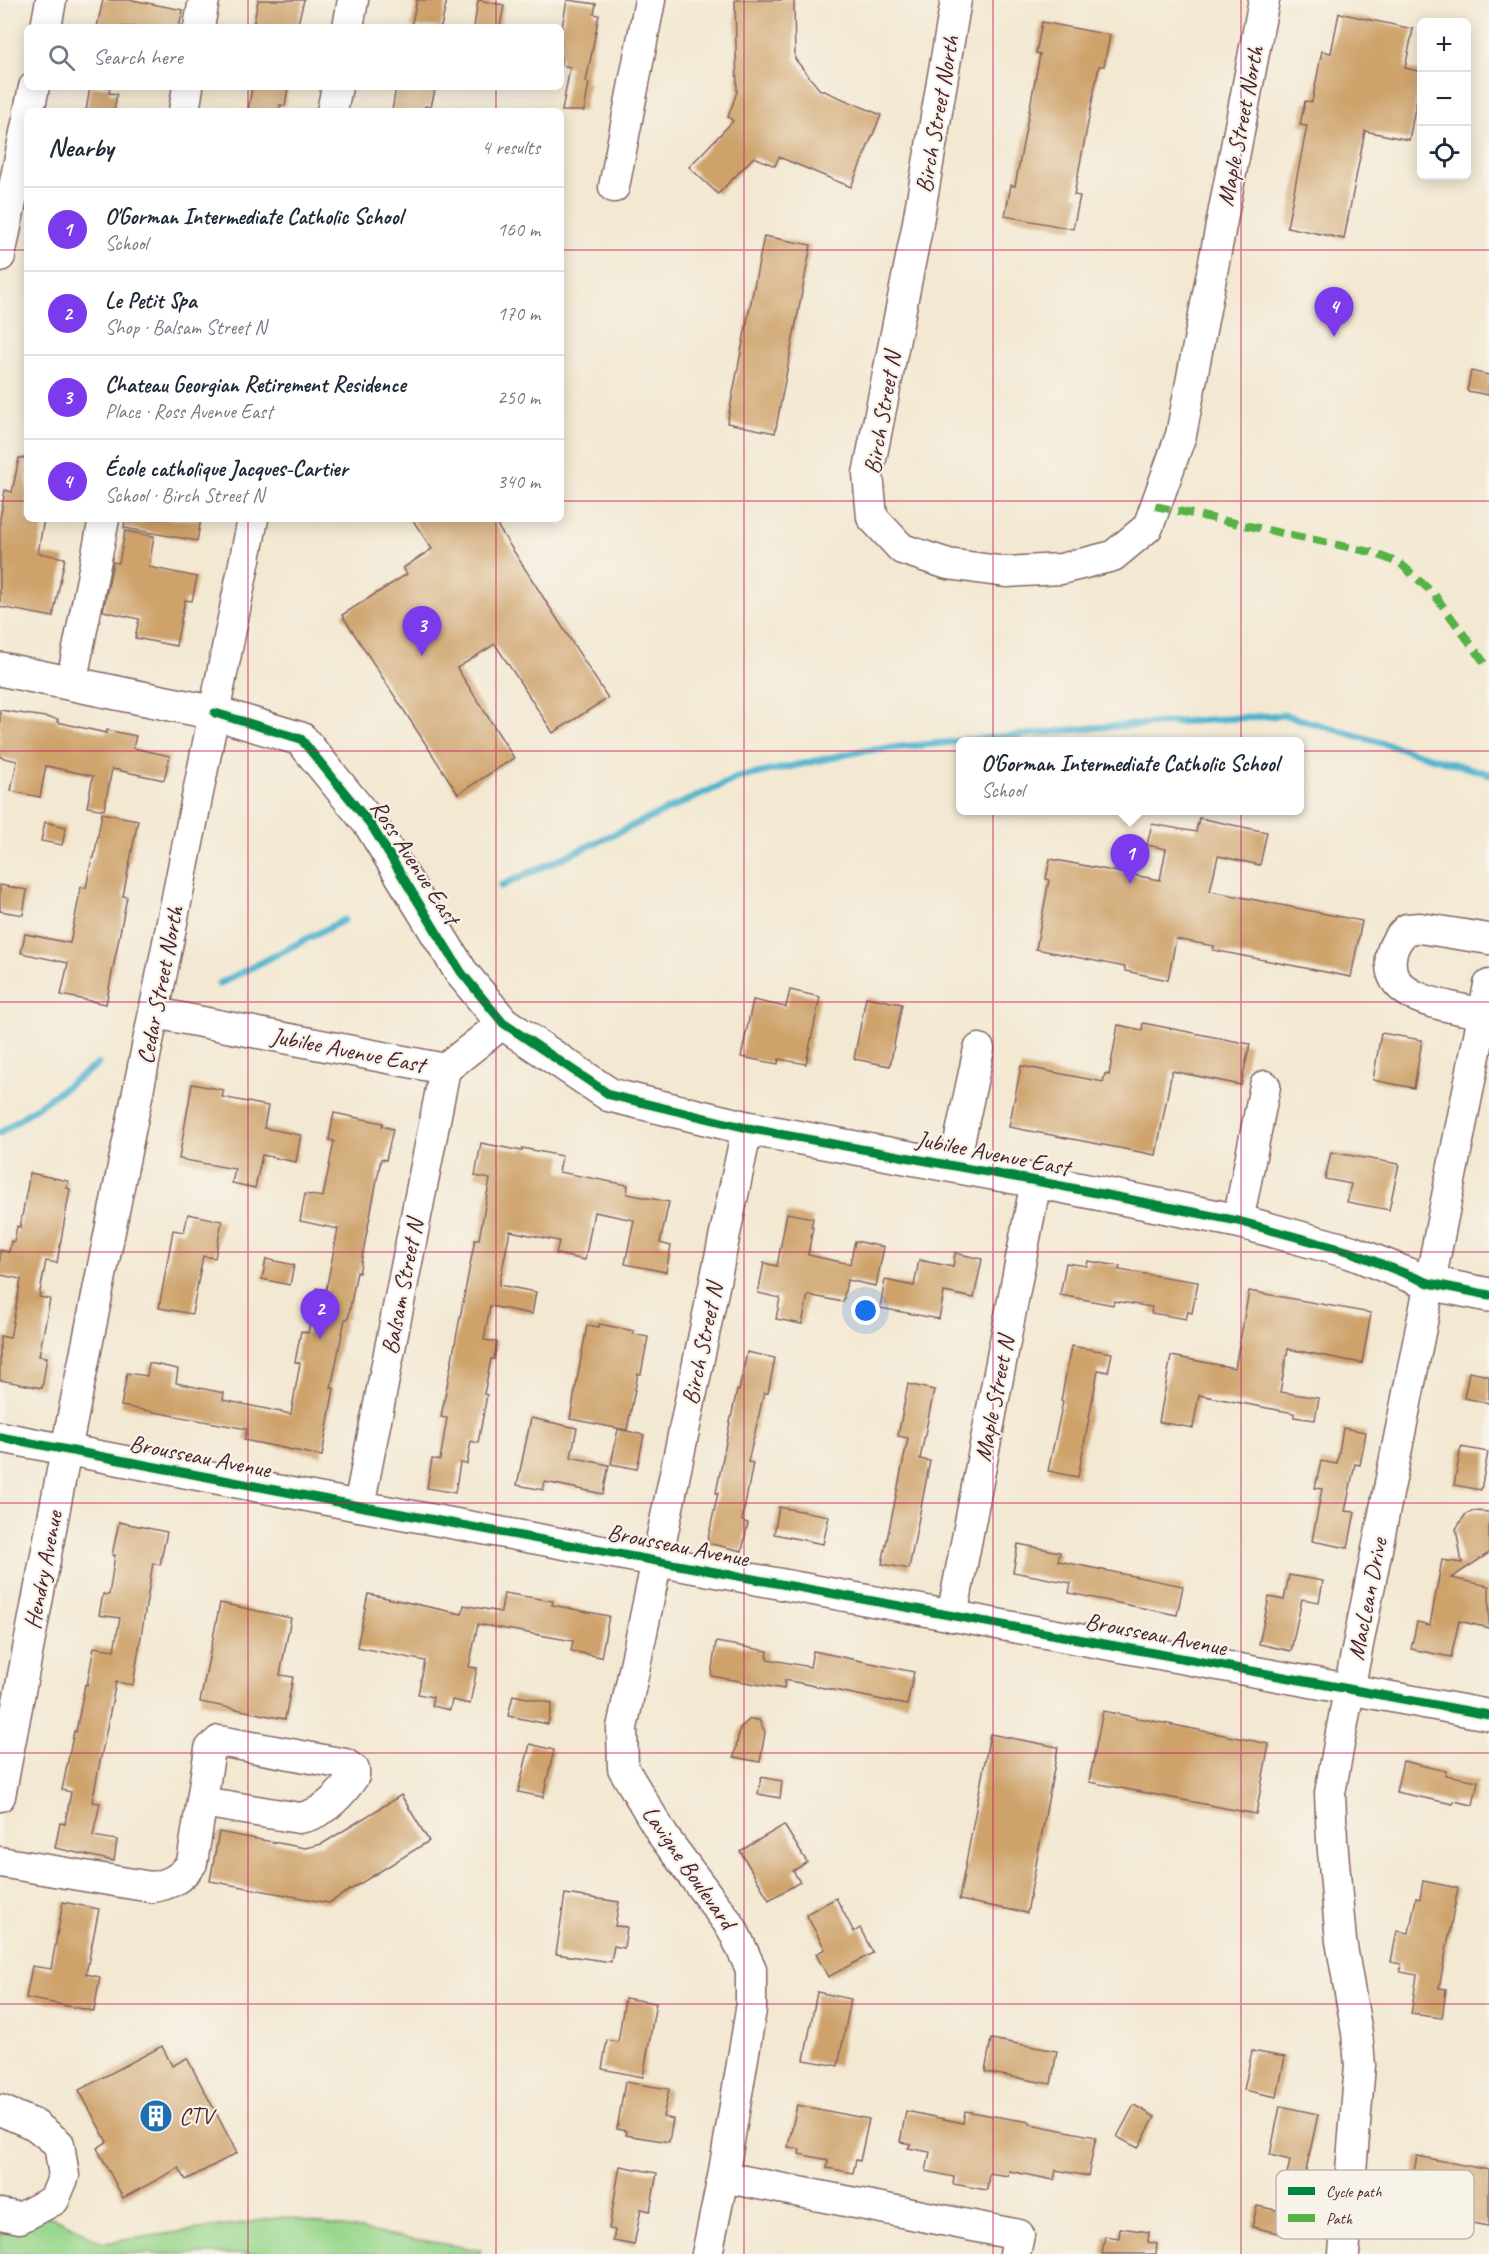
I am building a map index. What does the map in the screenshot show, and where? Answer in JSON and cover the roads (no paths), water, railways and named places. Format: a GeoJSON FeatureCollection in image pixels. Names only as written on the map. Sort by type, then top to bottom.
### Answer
{"type":"FeatureCollection","features":[{"type":"Feature","properties":{"kind":"main road","name":"Ross Avenue East"},"geometry":{"type":"LineString","coordinates":[[0,669],[215,713],[302,739],[371,825],[461,972],[503,1023]]}},
{"type":"Feature","properties":{"kind":"main road","name":"Jubilee Avenue East"},"geometry":{"type":"LineString","coordinates":[[503,1023],[610,1095],[747,1128],[1238,1221],[1351,1252],[1429,1283],[1489,1295]]}},
{"type":"Feature","properties":{"kind":"street"},"geometry":{"type":"LineString","coordinates":[[47,24],[51,0]]}},
{"type":"Feature","properties":{"kind":"street"},"geometry":{"type":"LineString","coordinates":[[200,24],[204,0]]}},
{"type":"Feature","properties":{"kind":"street"},"geometry":{"type":"LineString","coordinates":[[349,24],[353,0]]}},
{"type":"Feature","properties":{"kind":"street"},"geometry":{"type":"LineString","coordinates":[[614,187],[650,0]]}},
{"type":"Feature","properties":{"kind":"street","name":"Birch Street North"},"geometry":{"type":"LineString","coordinates":[[917,228],[956,0]]}},
{"type":"Feature","properties":{"kind":"street","name":"Maple Street North"},"geometry":{"type":"LineString","coordinates":[[1216,252],[1264,0]]}},
{"type":"Feature","properties":{"kind":"street"},"geometry":{"type":"LineString","coordinates":[[30,108],[33,90]]}},
{"type":"Feature","properties":{"kind":"street"},"geometry":{"type":"LineString","coordinates":[[184,108],[188,90]]}},
{"type":"Feature","properties":{"kind":"street"},"geometry":{"type":"LineString","coordinates":[[333,108],[336,90]]}},
{"type":"Feature","properties":{"kind":"street"},"geometry":{"type":"LineString","coordinates":[[0,256],[19,143]]}},
{"type":"Feature","properties":{"kind":"street","name":"Birch Street N"},"geometry":{"type":"LineString","coordinates":[[917,228],[868,474],[872,517],[902,549],[948,564],[1006,572],[1061,569],[1113,556],[1148,526],[1182,435],[1216,252]]}},
{"type":"Feature","properties":{"kind":"street"},"geometry":{"type":"LineString","coordinates":[[71,684],[103,522]]}},
{"type":"Feature","properties":{"kind":"street","name":"Cedar Street North"},"geometry":{"type":"LineString","coordinates":[[66,1450],[252,522]]}},
{"type":"Feature","properties":{"kind":"street"},"geometry":{"type":"LineString","coordinates":[[1486,999],[1422,999],[1397,984],[1391,975],[1390,961],[1394,945],[1407,929],[1420,928],[1489,939]]}},
{"type":"Feature","properties":{"kind":"street","name":"MacLean Drive"},"geometry":{"type":"LineString","coordinates":[[1351,2170],[1360,2065],[1357,2033],[1341,1941],[1330,1793],[1486,999]]}},
{"type":"Feature","properties":{"kind":"street","name":"Jubilee Avenue East"},"geometry":{"type":"LineString","coordinates":[[155,1013],[445,1069],[503,1023]]}},
{"type":"Feature","properties":{"kind":"street"},"geometry":{"type":"LineString","coordinates":[[954,1166],[980,1048]]}},
{"type":"Feature","properties":{"kind":"street","name":"Balsam Street N"},"geometry":{"type":"LineString","coordinates":[[359,1506],[445,1069]]}},
{"type":"Feature","properties":{"kind":"street"},"geometry":{"type":"LineString","coordinates":[[1238,1221],[1265,1086]]}},
{"type":"Feature","properties":{"kind":"street","name":"Birch Street N"},"geometry":{"type":"LineString","coordinates":[[657,1561],[747,1128]]}},
{"type":"Feature","properties":{"kind":"street","name":"Maple Street N"},"geometry":{"type":"LineString","coordinates":[[952,1616],[1036,1181]]}},
{"type":"Feature","properties":{"kind":"street","name":"Brousseau Avenue"},"geometry":{"type":"LineString","coordinates":[[0,1437],[359,1506],[1489,1715]]}},
{"type":"Feature","properties":{"kind":"street","name":"Hendry Avenue"},"geometry":{"type":"LineString","coordinates":[[0,1796],[66,1450]]}},
{"type":"Feature","properties":{"kind":"street","name":"Lavigne Boulevard"},"geometry":{"type":"LineString","coordinates":[[657,1561],[622,1728],[623,1768],[664,1837],[732,1928],[751,1968],[751,2010],[723,2177],[707,2254]]}},
{"type":"Feature","properties":{"kind":"street"},"geometry":{"type":"LineString","coordinates":[[0,1862],[151,1887],[162,1886],[174,1881],[192,1863],[210,1749],[219,1741],[345,1764],[354,1770],[354,1776],[348,1786],[319,1812],[309,1817],[299,1818],[202,1802]]}},
{"type":"Feature","properties":{"kind":"street"},"geometry":{"type":"LineString","coordinates":[[0,2110],[35,2125],[58,2144],[64,2176],[54,2200],[20,2218],[0,2214]]}},
{"type":"Feature","properties":{"kind":"street"},"geometry":{"type":"LineString","coordinates":[[723,2177],[1019,2235],[1016,2254]]}},
{"type":"Feature","properties":{"kind":"street","name":"MacLean Drive"},"geometry":{"type":"LineString","coordinates":[[1344,2254],[1345,2239]]}},
{"type":"Feature","properties":{"kind":"waterway"},"geometry":{"type":"LineString","coordinates":[[1001,737],[1101,727],[1285,715],[1489,774]]}},
{"type":"Feature","properties":{"kind":"waterway"},"geometry":{"type":"LineString","coordinates":[[501,886],[737,778],[862,751],[956,742]]}},
{"type":"Feature","properties":{"kind":"waterway"},"geometry":{"type":"LineString","coordinates":[[219,984],[344,920]]}},
{"type":"Feature","properties":{"kind":"waterway"},"geometry":{"type":"LineString","coordinates":[[0,1133],[98,1064]]}},
{"type":"Feature","properties":{"kind":"place","name":"École catholique Jacques-Cartier"},"geometry":{"type":"Point","coordinates":[1334,337]}},
{"type":"Feature","properties":{"kind":"place","name":"Chateau Georgian Retirement Residence"},"geometry":{"type":"Point","coordinates":[422,656]}},
{"type":"Feature","properties":{"kind":"place","name":"O'Gorman Intermediate Catholic School"},"geometry":{"type":"Point","coordinates":[1130,884]}},
{"type":"Feature","properties":{"kind":"place","name":"Le Petit Spa"},"geometry":{"type":"Point","coordinates":[320,1339]}},
{"type":"Feature","properties":{"kind":"place","name":"CTV"},"geometry":{"type":"Point","coordinates":[156,2116]}}]}
